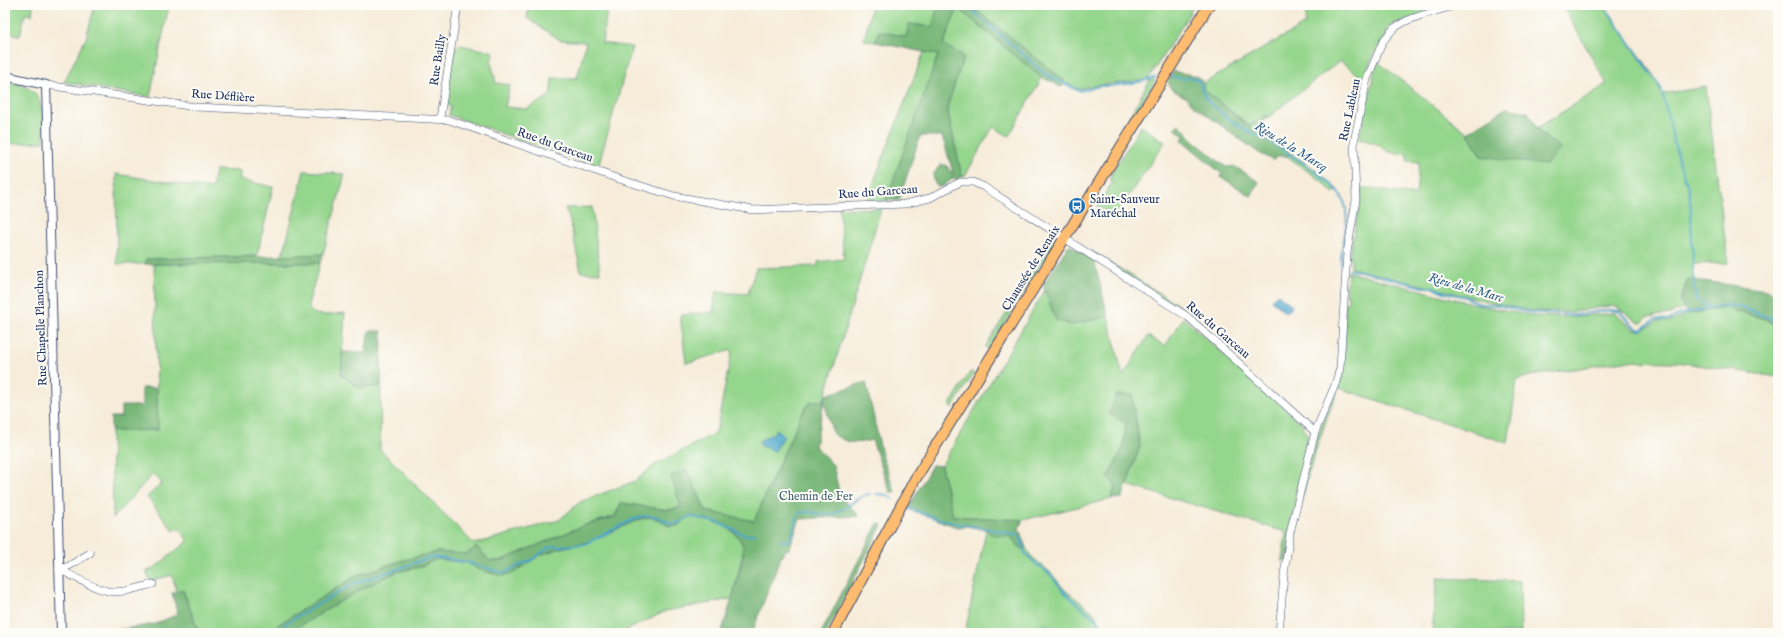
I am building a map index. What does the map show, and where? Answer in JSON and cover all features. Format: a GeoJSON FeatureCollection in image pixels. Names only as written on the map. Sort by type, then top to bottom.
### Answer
{"type":"FeatureCollection","features":[{"type":"Feature","properties":{"kind":"main road","name":"Chaussée de Renaix"},"geometry":{"type":"LineString","coordinates":[[833,633],[901,503],[1208,5]]}},
{"type":"Feature","properties":{"kind":"street","name":"Rue Bailly"},"geometry":{"type":"LineString","coordinates":[[440,118],[458,5]]}},
{"type":"Feature","properties":{"kind":"street","name":"Rue Lableau"},"geometry":{"type":"LineString","coordinates":[[1315,432],[1339,376],[1348,245],[1356,200],[1354,142],[1367,79],[1383,41],[1394,28],[1419,16],[1457,5]]}},
{"type":"Feature","properties":{"kind":"street","name":"Rue Déflière"},"geometry":{"type":"LineString","coordinates":[[5,76],[46,85],[196,107],[440,118]]}},
{"type":"Feature","properties":{"kind":"street","name":"Rue Chapelle Planchon"},"geometry":{"type":"LineString","coordinates":[[46,85],[61,633]]}},
{"type":"Feature","properties":{"kind":"street","name":"Rue du Garceau"},"geometry":{"type":"LineString","coordinates":[[440,118],[618,180],[674,196],[753,210],[905,204],[930,198],[960,182],[973,182],[984,187],[1175,307],[1195,322],[1315,432]]}},
{"type":"Feature","properties":{"kind":"street"},"geometry":{"type":"LineString","coordinates":[[1279,633],[1284,575],[1290,533],[1315,432]]}},
{"type":"Feature","properties":{"kind":"street"},"geometry":{"type":"LineString","coordinates":[[59,569],[69,566],[90,553]]}},
{"type":"Feature","properties":{"kind":"street"},"geometry":{"type":"LineString","coordinates":[[59,569],[103,590],[112,592],[137,589],[153,584]]}},
{"type":"Feature","properties":{"kind":"green space"},"geometry":{"type":"Polygon","coordinates":[[[5,5],[33,5],[32,15],[25,14],[20,36],[5,31],[5,5]]]}},
{"type":"Feature","properties":{"kind":"green space"},"geometry":{"type":"Polygon","coordinates":[[[95,5],[169,5],[150,97],[64,82],[86,38],[95,5]]]}},
{"type":"Feature","properties":{"kind":"green space"},"geometry":{"type":"Polygon","coordinates":[[[529,5],[608,5],[602,43],[632,47],[598,167],[449,115],[451,106],[443,105],[455,48],[460,45],[494,52],[491,62],[496,83],[510,85],[505,107],[527,109],[550,96],[552,78],[577,78],[586,42],[560,40],[527,18],[529,5]]]}},
{"type":"Feature","properties":{"kind":"green space"},"geometry":{"type":"Polygon","coordinates":[[[872,5],[938,5],[932,27],[910,24],[907,37],[879,31],[875,42],[864,40],[872,5]]]}},
{"type":"Feature","properties":{"kind":"green space"},"geometry":{"type":"Polygon","coordinates":[[[938,5],[970,5],[1067,83],[1060,87],[1053,82],[1042,78],[958,8],[943,45],[964,56],[947,108],[962,177],[956,180],[955,177],[943,186],[939,187],[935,184],[933,175],[940,165],[946,165],[954,175],[942,136],[920,136],[899,200],[886,201],[938,55],[875,42],[879,31],[906,37],[909,24],[932,27],[938,5]]]}},
{"type":"Feature","properties":{"kind":"green space"},"geometry":{"type":"Polygon","coordinates":[[[970,5],[1194,5],[1148,79],[1078,89],[1067,83],[970,5]]]}},
{"type":"Feature","properties":{"kind":"green space"},"geometry":{"type":"Polygon","coordinates":[[[1306,5],[1438,5],[1432,8],[1448,5],[1394,24],[1387,29],[1388,32],[1372,58],[1363,78],[1340,61],[1269,117],[1266,115],[1250,126],[1208,93],[1203,86],[1204,83],[1305,24],[1306,5]]]}},
{"type":"Feature","properties":{"kind":"green space"},"geometry":{"type":"Polygon","coordinates":[[[1562,5],[1603,5],[1652,72],[1662,94],[1706,87],[1728,263],[1693,264],[1693,280],[1688,279],[1680,301],[1684,308],[1670,314],[1647,317],[1642,323],[1639,323],[1617,307],[1608,306],[1572,312],[1533,311],[1351,268],[1351,257],[1349,257],[1360,204],[1361,190],[1359,187],[1416,195],[1419,162],[1407,161],[1408,155],[1389,152],[1375,143],[1359,139],[1376,65],[1378,62],[1468,133],[1481,156],[1559,148],[1541,134],[1537,128],[1607,84],[1562,5]]]}},
{"type":"Feature","properties":{"kind":"green space"},"geometry":{"type":"Polygon","coordinates":[[[958,8],[1042,78],[1009,136],[993,127],[965,176],[962,177],[947,108],[963,56],[942,45],[958,8]]]}},
{"type":"Feature","properties":{"kind":"green space"},"geometry":{"type":"Polygon","coordinates":[[[924,52],[938,55],[886,201],[866,202],[924,52]]]}},
{"type":"Feature","properties":{"kind":"green space"},"geometry":{"type":"Polygon","coordinates":[[[1174,71],[1198,77],[1204,84],[1203,87],[1208,93],[1249,126],[1266,115],[1269,117],[1261,125],[1261,130],[1291,153],[1287,156],[1279,156],[1273,160],[1259,153],[1193,105],[1187,98],[1171,89],[1168,82],[1174,71]]]}},
{"type":"Feature","properties":{"kind":"green space"},"geometry":{"type":"Polygon","coordinates":[[[1151,78],[1155,81],[1131,119],[1129,117],[1151,78]]]}},
{"type":"Feature","properties":{"kind":"green space"},"geometry":{"type":"Polygon","coordinates":[[[5,81],[28,88],[37,96],[40,101],[41,108],[43,108],[44,142],[5,144],[5,81]]]}},
{"type":"Feature","properties":{"kind":"green space"},"geometry":{"type":"Polygon","coordinates":[[[1506,108],[1528,112],[1541,134],[1560,148],[1546,165],[1481,156],[1468,133],[1506,108]]]}},
{"type":"Feature","properties":{"kind":"green space"},"geometry":{"type":"Polygon","coordinates":[[[1179,124],[1195,142],[1226,167],[1234,166],[1259,182],[1251,196],[1221,177],[1222,174],[1182,140],[1184,136],[1174,128],[1179,124]]]}},
{"type":"Feature","properties":{"kind":"green space"},"geometry":{"type":"Polygon","coordinates":[[[1141,126],[1165,142],[1114,217],[1097,206],[1112,183],[1110,181],[1112,172],[1141,126]]]}},
{"type":"Feature","properties":{"kind":"green space"},"geometry":{"type":"Polygon","coordinates":[[[1291,153],[1321,174],[1338,190],[1333,193],[1324,183],[1287,156],[1291,153]]]}},
{"type":"Feature","properties":{"kind":"green space"},"geometry":{"type":"Polygon","coordinates":[[[215,170],[240,171],[240,180],[273,187],[257,256],[146,259],[146,264],[117,264],[116,174],[212,189],[215,170]]]}},
{"type":"Feature","properties":{"kind":"green space"},"geometry":{"type":"Polygon","coordinates":[[[304,171],[345,174],[323,254],[281,256],[285,247],[304,171]]]}},
{"type":"Feature","properties":{"kind":"green space"},"geometry":{"type":"Polygon","coordinates":[[[592,207],[600,273],[581,272],[570,221],[565,208],[592,207]]]}},
{"type":"Feature","properties":{"kind":"green space"},"geometry":{"type":"Polygon","coordinates":[[[839,208],[881,209],[824,400],[810,402],[801,415],[754,521],[706,511],[687,470],[682,507],[668,510],[621,503],[615,516],[585,525],[500,561],[490,561],[477,547],[466,554],[438,552],[400,561],[356,576],[265,633],[199,633],[183,590],[177,592],[172,575],[150,581],[146,571],[153,569],[188,541],[179,528],[174,531],[147,497],[162,483],[153,474],[113,518],[111,431],[158,430],[154,264],[320,263],[308,304],[309,309],[322,315],[345,313],[341,375],[360,388],[381,386],[380,449],[474,544],[559,520],[580,502],[635,481],[656,464],[716,433],[732,350],[686,363],[680,315],[713,312],[716,292],[748,294],[756,268],[818,266],[818,262],[844,259],[839,208]]]}},
{"type":"Feature","properties":{"kind":"green space"},"geometry":{"type":"Polygon","coordinates":[[[1051,233],[1056,239],[1021,297],[1016,296],[1052,239],[1051,233]]]}},
{"type":"Feature","properties":{"kind":"green space"},"geometry":{"type":"Polygon","coordinates":[[[1068,246],[1071,246],[1094,260],[1108,316],[1072,325],[1056,320],[1043,285],[1068,246]]]}},
{"type":"Feature","properties":{"kind":"green space"},"geometry":{"type":"Polygon","coordinates":[[[1092,251],[1191,313],[1190,315],[1091,253],[1092,251]]]}},
{"type":"Feature","properties":{"kind":"green space"},"geometry":{"type":"Polygon","coordinates":[[[323,254],[320,263],[146,264],[146,259],[323,254]]]}},
{"type":"Feature","properties":{"kind":"green space"},"geometry":{"type":"Polygon","coordinates":[[[1348,272],[1483,306],[1534,316],[1571,317],[1616,313],[1632,328],[1641,331],[1657,321],[1673,321],[1687,314],[1725,308],[1766,319],[1778,327],[1778,377],[1678,362],[1624,361],[1530,376],[1517,380],[1508,443],[1339,388],[1344,366],[1342,366],[1343,350],[1345,350],[1345,303],[1348,303],[1348,294],[1346,294],[1348,272]]]}},
{"type":"Feature","properties":{"kind":"green space"},"geometry":{"type":"Polygon","coordinates":[[[1688,279],[1767,290],[1778,296],[1778,327],[1766,319],[1725,308],[1687,314],[1680,301],[1688,279]]]}},
{"type":"Feature","properties":{"kind":"green space"},"geometry":{"type":"Polygon","coordinates":[[[1045,290],[1056,320],[1072,325],[1108,316],[1123,376],[1148,336],[1165,346],[1183,318],[1304,425],[1302,427],[1307,434],[1308,446],[1294,502],[1296,503],[1284,562],[1282,561],[1286,532],[1127,485],[1140,446],[1132,395],[1109,414],[1127,422],[1123,448],[1108,477],[1116,486],[1111,499],[1023,520],[953,516],[941,466],[1045,290]]]}},
{"type":"Feature","properties":{"kind":"green space"},"geometry":{"type":"Polygon","coordinates":[[[1013,303],[1015,307],[988,349],[985,347],[1013,303]]]}},
{"type":"Feature","properties":{"kind":"green space"},"geometry":{"type":"Polygon","coordinates":[[[369,331],[382,331],[381,386],[360,388],[341,375],[342,352],[365,353],[369,331]]]}},
{"type":"Feature","properties":{"kind":"green space"},"geometry":{"type":"Polygon","coordinates":[[[970,372],[974,373],[952,408],[949,406],[970,372]]]}},
{"type":"Feature","properties":{"kind":"green space","name":"Chemin de Fer"},"geometry":{"type":"Polygon","coordinates":[[[866,382],[882,455],[895,492],[890,492],[872,440],[852,442],[843,440],[833,434],[824,401],[815,446],[833,465],[840,496],[859,516],[800,519],[789,549],[784,551],[780,559],[752,633],[721,633],[742,563],[743,547],[738,536],[724,526],[713,522],[688,518],[678,526],[669,526],[653,517],[640,519],[588,542],[561,548],[540,555],[513,573],[502,576],[478,569],[468,563],[437,559],[419,567],[396,572],[358,591],[288,633],[265,633],[356,576],[400,561],[438,552],[466,554],[477,547],[490,561],[500,561],[585,525],[615,517],[621,503],[668,510],[681,507],[671,476],[687,470],[706,511],[754,521],[801,415],[810,402],[824,400],[826,395],[866,382]]]}},
{"type":"Feature","properties":{"kind":"green space"},"geometry":{"type":"Polygon","coordinates":[[[142,388],[157,388],[158,430],[111,431],[111,417],[121,417],[121,406],[142,406],[142,388]]]}},
{"type":"Feature","properties":{"kind":"green space"},"geometry":{"type":"Polygon","coordinates":[[[1335,391],[1337,392],[1321,434],[1302,497],[1289,563],[1287,562],[1300,497],[1319,432],[1335,391]]]}},
{"type":"Feature","properties":{"kind":"green space"},"geometry":{"type":"Polygon","coordinates":[[[1116,395],[1132,395],[1140,446],[1122,498],[1111,499],[1116,486],[1108,477],[1123,448],[1126,423],[1109,414],[1116,395]]]}},
{"type":"Feature","properties":{"kind":"green space"},"geometry":{"type":"Polygon","coordinates":[[[932,465],[941,466],[953,516],[1023,520],[1019,528],[1026,548],[1021,549],[1011,537],[990,534],[987,530],[967,526],[957,527],[908,509],[932,465]]]}},
{"type":"Feature","properties":{"kind":"green space"},"geometry":{"type":"Polygon","coordinates":[[[653,517],[669,526],[678,526],[686,518],[691,517],[725,525],[739,538],[744,548],[732,599],[666,611],[621,633],[288,633],[358,591],[396,572],[419,567],[437,559],[468,563],[478,569],[494,574],[530,562],[540,555],[561,548],[588,542],[640,519],[653,517]]]}},
{"type":"Feature","properties":{"kind":"green space"},"geometry":{"type":"Polygon","coordinates":[[[878,523],[882,525],[826,633],[821,633],[878,523]]]}},
{"type":"Feature","properties":{"kind":"green space"},"geometry":{"type":"Polygon","coordinates":[[[986,530],[1011,537],[1022,548],[1026,548],[1031,556],[1051,573],[1064,589],[1093,612],[1107,633],[1061,633],[1045,624],[1044,633],[965,633],[986,530]]]}},
{"type":"Feature","properties":{"kind":"green space"},"geometry":{"type":"Polygon","coordinates":[[[1437,578],[1520,581],[1521,633],[1432,633],[1437,578]]]}},
{"type":"Feature","properties":{"kind":"green space"},"geometry":{"type":"Polygon","coordinates":[[[183,590],[199,633],[110,633],[110,631],[155,624],[178,614],[172,593],[183,590]]]}},
{"type":"Feature","properties":{"kind":"water"},"geometry":{"type":"Polygon","coordinates":[[[1278,294],[1292,305],[1291,309],[1285,312],[1271,300],[1278,294]]]}},
{"type":"Feature","properties":{"kind":"water"},"geometry":{"type":"Polygon","coordinates":[[[776,429],[784,436],[775,451],[761,446],[759,441],[774,433],[776,429]]]}},
{"type":"Feature","properties":{"kind":"waterway","name":"Rieu de la Marcq"},"geometry":{"type":"LineString","coordinates":[[966,5],[1044,73],[1079,91],[1100,86],[1140,82],[1156,77]]}},
{"type":"Feature","properties":{"kind":"waterway"},"geometry":{"type":"LineString","coordinates":[[1604,5],[1661,88],[1679,163],[1687,184],[1690,200],[1696,299],[1710,308]]}},
{"type":"Feature","properties":{"kind":"waterway","name":"Rieu de la Marcq"},"geometry":{"type":"LineString","coordinates":[[1172,77],[1186,79],[1191,77],[1199,81],[1206,98],[1224,115],[1244,129],[1282,149],[1303,163],[1324,178],[1339,193],[1344,202],[1346,213],[1346,224],[1341,255],[1343,270]]}},
{"type":"Feature","properties":{"kind":"waterway","name":"Rieu de la Marc"},"geometry":{"type":"LineString","coordinates":[[1349,270],[1360,271],[1423,287],[1433,287],[1444,292],[1466,297],[1480,304],[1498,305],[1527,312],[1576,315],[1607,310],[1619,311],[1632,325],[1640,330],[1655,319],[1669,320],[1681,314],[1725,305],[1737,306],[1778,321]]}},
{"type":"Feature","properties":{"kind":"waterway"},"geometry":{"type":"LineString","coordinates":[[781,541],[789,541],[791,538],[795,520],[799,513],[834,513],[843,509],[860,497],[870,494]]}},
{"type":"Feature","properties":{"kind":"waterway"},"geometry":{"type":"LineString","coordinates":[[876,494],[887,495],[893,499]]}},
{"type":"Feature","properties":{"kind":"waterway"},"geometry":{"type":"LineString","coordinates":[[908,508],[935,518],[955,523],[1016,534],[1020,537],[1025,553],[1036,564],[1050,574],[1066,594],[1097,620],[1107,633]]}},
{"type":"Feature","properties":{"kind":"waterway"},"geometry":{"type":"LineString","coordinates":[[275,633],[288,622],[353,584],[429,558],[434,557],[466,562],[504,573],[533,559],[549,547],[585,544],[634,519],[643,516],[655,516],[672,524],[681,522],[688,517],[692,517],[716,522],[745,535],[756,534]]}},
{"type":"Feature","properties":{"kind":"place","name":"Saint-Sauveur Maréchal"},"geometry":{"type":"Point","coordinates":[1077,206]}}]}
